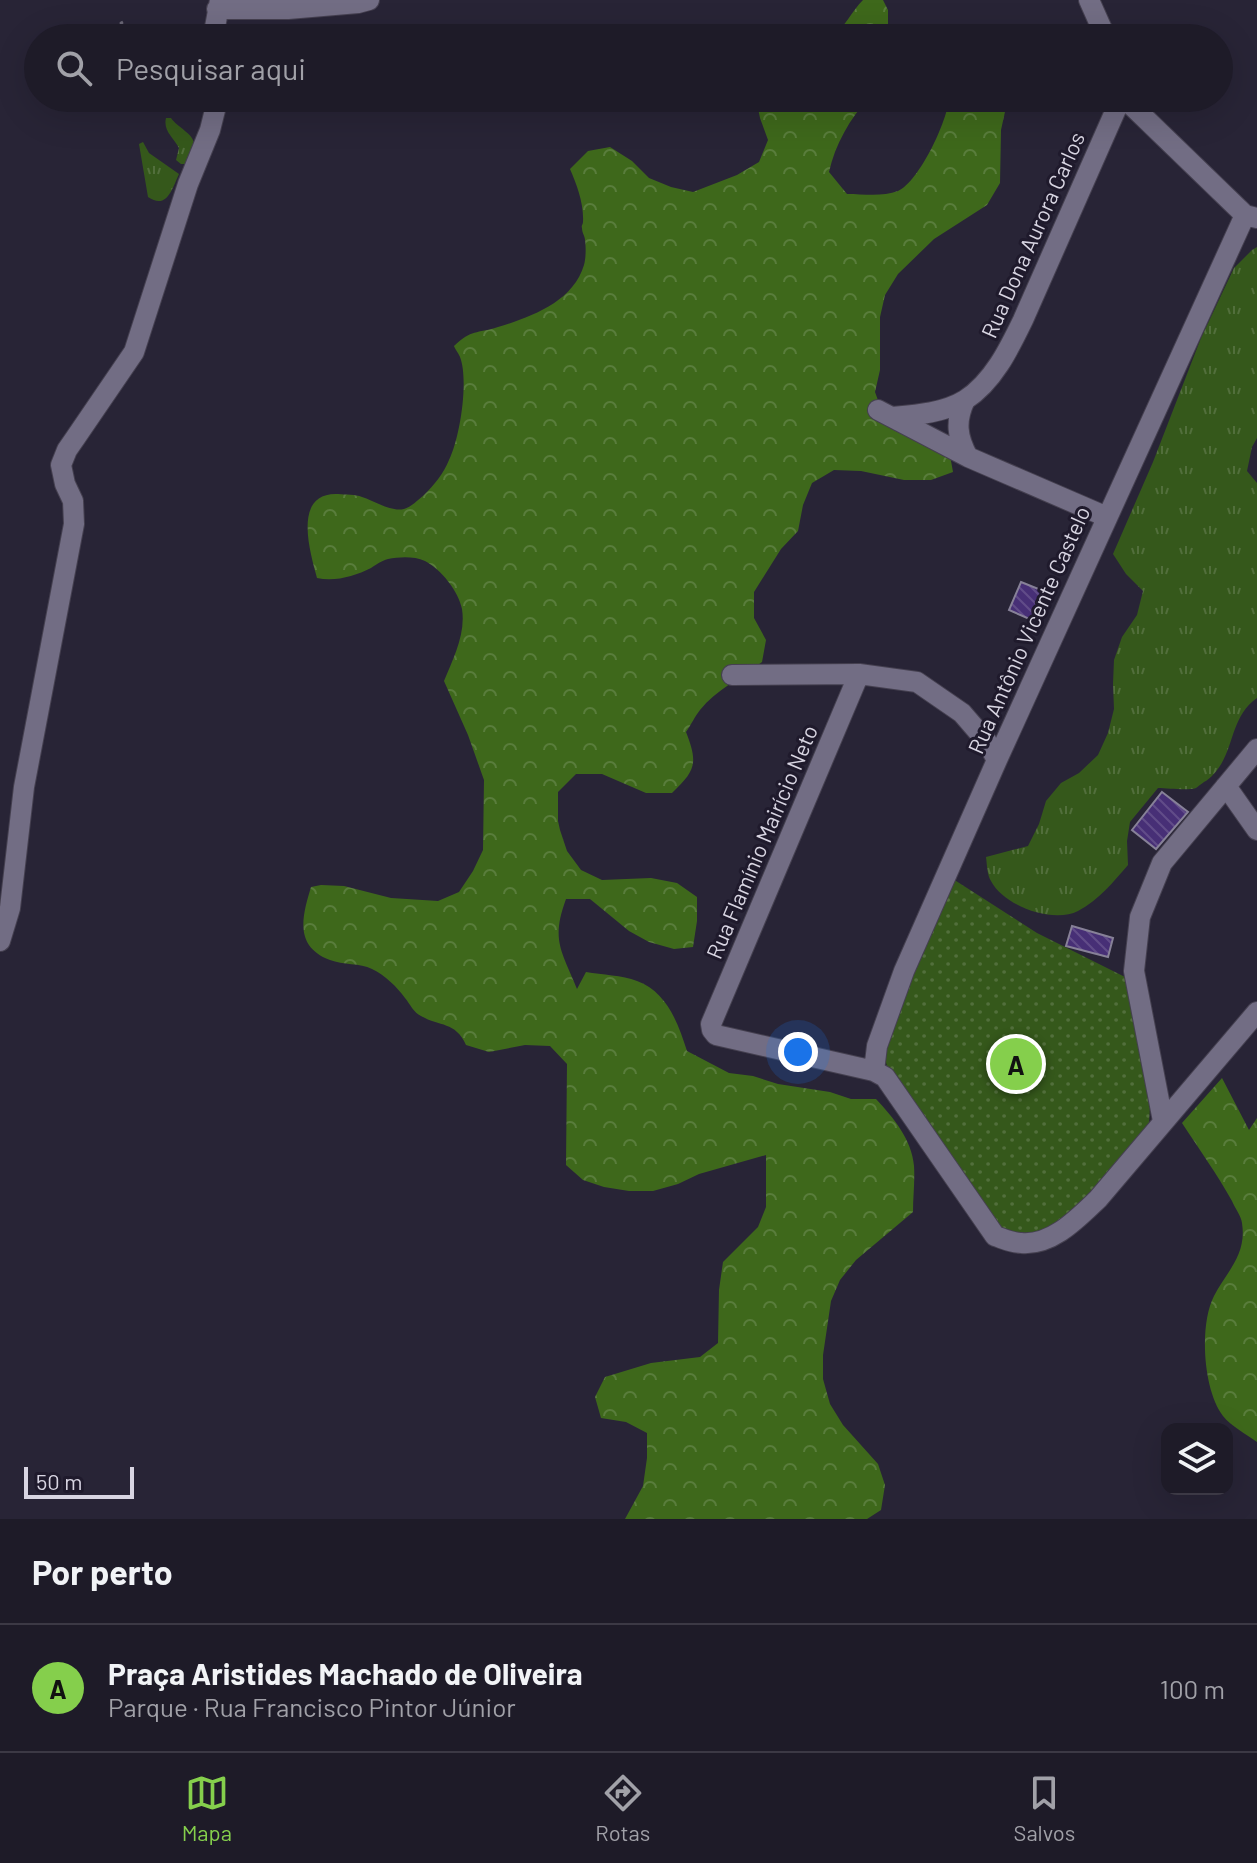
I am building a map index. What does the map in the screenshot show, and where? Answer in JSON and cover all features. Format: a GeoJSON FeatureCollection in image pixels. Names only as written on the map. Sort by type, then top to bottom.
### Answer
{"type":"FeatureCollection","features":[{"type":"Feature","properties":{"kind":"street"},"geometry":{"type":"LineString","coordinates":[[1089,0],[1100,24]]}},
{"type":"Feature","properties":{"kind":"street"},"geometry":{"type":"LineString","coordinates":[[219,5],[288,9],[361,1]]}},
{"type":"Feature","properties":{"kind":"street"},"geometry":{"type":"LineString","coordinates":[[0,941],[10,908],[24,787],[74,524],[73,501],[61,465],[67,450],[134,352],[214,112]]}},
{"type":"Feature","properties":{"kind":"street","name":"Rua Dona Aurora Carlos"},"geometry":{"type":"LineString","coordinates":[[968,457],[885,414],[915,415],[945,409],[965,400],[989,378],[1006,355],[1023,320],[1117,112]]}},
{"type":"Feature","properties":{"kind":"street"},"geometry":{"type":"LineString","coordinates":[[1138,112],[1251,216]]}},
{"type":"Feature","properties":{"kind":"street","name":"Rua Antônio Vicente Castelo"},"geometry":{"type":"LineString","coordinates":[[874,1071],[877,1046],[904,971],[997,760],[1107,517],[1251,216]]}},
{"type":"Feature","properties":{"kind":"street"},"geometry":{"type":"LineString","coordinates":[[965,400],[958,420],[958,433],[968,457],[1107,517]]}},
{"type":"Feature","properties":{"kind":"street"},"geometry":{"type":"LineString","coordinates":[[732,675],[859,674],[917,682],[962,713],[987,742],[997,760]]}},
{"type":"Feature","properties":{"kind":"street","name":"Rua Flamínio Mairício Neto"},"geometry":{"type":"LineString","coordinates":[[859,674],[711,1024],[716,1035],[874,1071]]}},
{"type":"Feature","properties":{"kind":"street"},"geometry":{"type":"LineString","coordinates":[[1163,1121],[1134,971],[1140,917],[1162,863],[1257,749]]}},
{"type":"Feature","properties":{"kind":"street"},"geometry":{"type":"LineString","coordinates":[[1226,786],[1257,830]]}},
{"type":"Feature","properties":{"kind":"street"},"geometry":{"type":"LineString","coordinates":[[874,1071],[885,1077],[995,1236],[1023,1244],[1056,1234],[1079,1218],[1257,1012]]}},
{"type":"Feature","properties":{"kind":"green space"},"geometry":{"type":"Polygon","coordinates":[[[863,0],[883,0],[888,10],[888,24],[844,24],[863,0]]]}},
{"type":"Feature","properties":{"kind":"green space"},"geometry":{"type":"Polygon","coordinates":[[[759,112],[858,112],[844,132],[829,172],[847,194],[873,195],[898,191],[915,176],[938,135],[946,112],[1005,112],[1001,130],[1000,183],[987,205],[934,239],[898,274],[885,295],[880,317],[880,370],[875,392],[883,414],[949,450],[953,472],[931,480],[904,480],[861,471],[834,470],[812,483],[803,505],[798,531],[781,549],[754,592],[754,618],[766,640],[762,662],[713,696],[696,715],[686,732],[693,759],[686,778],[672,793],[646,793],[602,774],[576,774],[558,792],[560,830],[567,851],[581,870],[602,880],[651,878],[677,883],[697,897],[693,947],[674,949],[649,942],[629,931],[590,899],[566,899],[559,925],[560,945],[577,989],[586,972],[625,977],[647,986],[670,1010],[687,1051],[729,1073],[830,1092],[851,1099],[876,1099],[895,1121],[910,1147],[914,1166],[913,1212],[856,1260],[840,1280],[831,1301],[823,1355],[823,1379],[830,1404],[843,1425],[878,1464],[885,1485],[881,1510],[867,1519],[625,1519],[643,1486],[647,1433],[626,1422],[601,1418],[595,1397],[605,1377],[651,1363],[700,1357],[718,1343],[723,1262],[758,1227],[766,1207],[766,1155],[653,1191],[629,1191],[583,1180],[566,1165],[567,1064],[550,1046],[525,1045],[489,1052],[466,1045],[452,1028],[416,1013],[394,986],[377,972],[330,960],[311,947],[306,939],[304,920],[311,887],[344,886],[391,898],[438,901],[459,892],[483,850],[484,780],[444,681],[458,646],[463,618],[453,588],[431,565],[421,559],[402,557],[388,559],[345,578],[317,578],[308,539],[309,513],[314,503],[324,496],[338,494],[356,495],[388,508],[404,509],[424,495],[438,479],[453,450],[462,409],[463,367],[454,346],[470,334],[537,313],[561,298],[578,278],[586,252],[581,202],[570,169],[588,151],[610,147],[632,161],[649,178],[693,192],[737,175],[759,162],[768,140],[759,112]]]}},
{"type":"Feature","properties":{"kind":"green space"},"geometry":{"type":"Polygon","coordinates":[[[166,118],[171,118],[193,140],[193,149],[185,164],[176,160],[179,148],[167,130],[166,118]]]}},
{"type":"Feature","properties":{"kind":"green space"},"geometry":{"type":"Polygon","coordinates":[[[143,142],[149,153],[179,174],[168,196],[160,201],[148,197],[139,144],[143,142]]]}},
{"type":"Feature","properties":{"kind":"green space"},"geometry":{"type":"Polygon","coordinates":[[[1257,247],[1257,438],[1247,471],[1257,483],[1257,698],[1240,717],[1216,772],[1196,788],[1158,788],[1130,822],[1128,865],[1099,896],[1086,907],[1068,914],[1043,914],[1030,910],[997,890],[989,876],[986,857],[1028,846],[1046,801],[1061,783],[1079,773],[1098,755],[1108,733],[1114,709],[1114,660],[1122,637],[1137,615],[1143,591],[1126,574],[1113,554],[1201,338],[1234,268],[1257,247]]]}},
{"type":"Feature","properties":{"kind":"green space"},"geometry":{"type":"Polygon","coordinates":[[[953,879],[1037,933],[1125,977],[1151,1089],[1149,1124],[1075,1211],[1046,1230],[1025,1235],[997,1229],[889,1072],[884,1056],[910,974],[953,879]]]}},
{"type":"Feature","properties":{"kind":"green space"},"geometry":{"type":"Polygon","coordinates":[[[1222,1078],[1249,1130],[1257,1118],[1257,1442],[1234,1427],[1216,1405],[1205,1357],[1209,1308],[1239,1254],[1243,1234],[1241,1220],[1182,1123],[1222,1078]]]}},
{"type":"Feature","properties":{"kind":"building"},"geometry":{"type":"Polygon","coordinates":[[[1021,582],[1046,592],[1034,621],[1009,610],[1021,582]]]}},
{"type":"Feature","properties":{"kind":"building"},"geometry":{"type":"Polygon","coordinates":[[[1162,792],[1188,812],[1156,849],[1132,830],[1162,792]]]}},
{"type":"Feature","properties":{"kind":"building"},"geometry":{"type":"Polygon","coordinates":[[[1072,926],[1113,938],[1108,957],[1066,946],[1072,926]]]}},
{"type":"Feature","properties":{"kind":"place","name":"Praça Aristides Machado de Oliveira"},"geometry":{"type":"Point","coordinates":[1016,1064]}}]}
